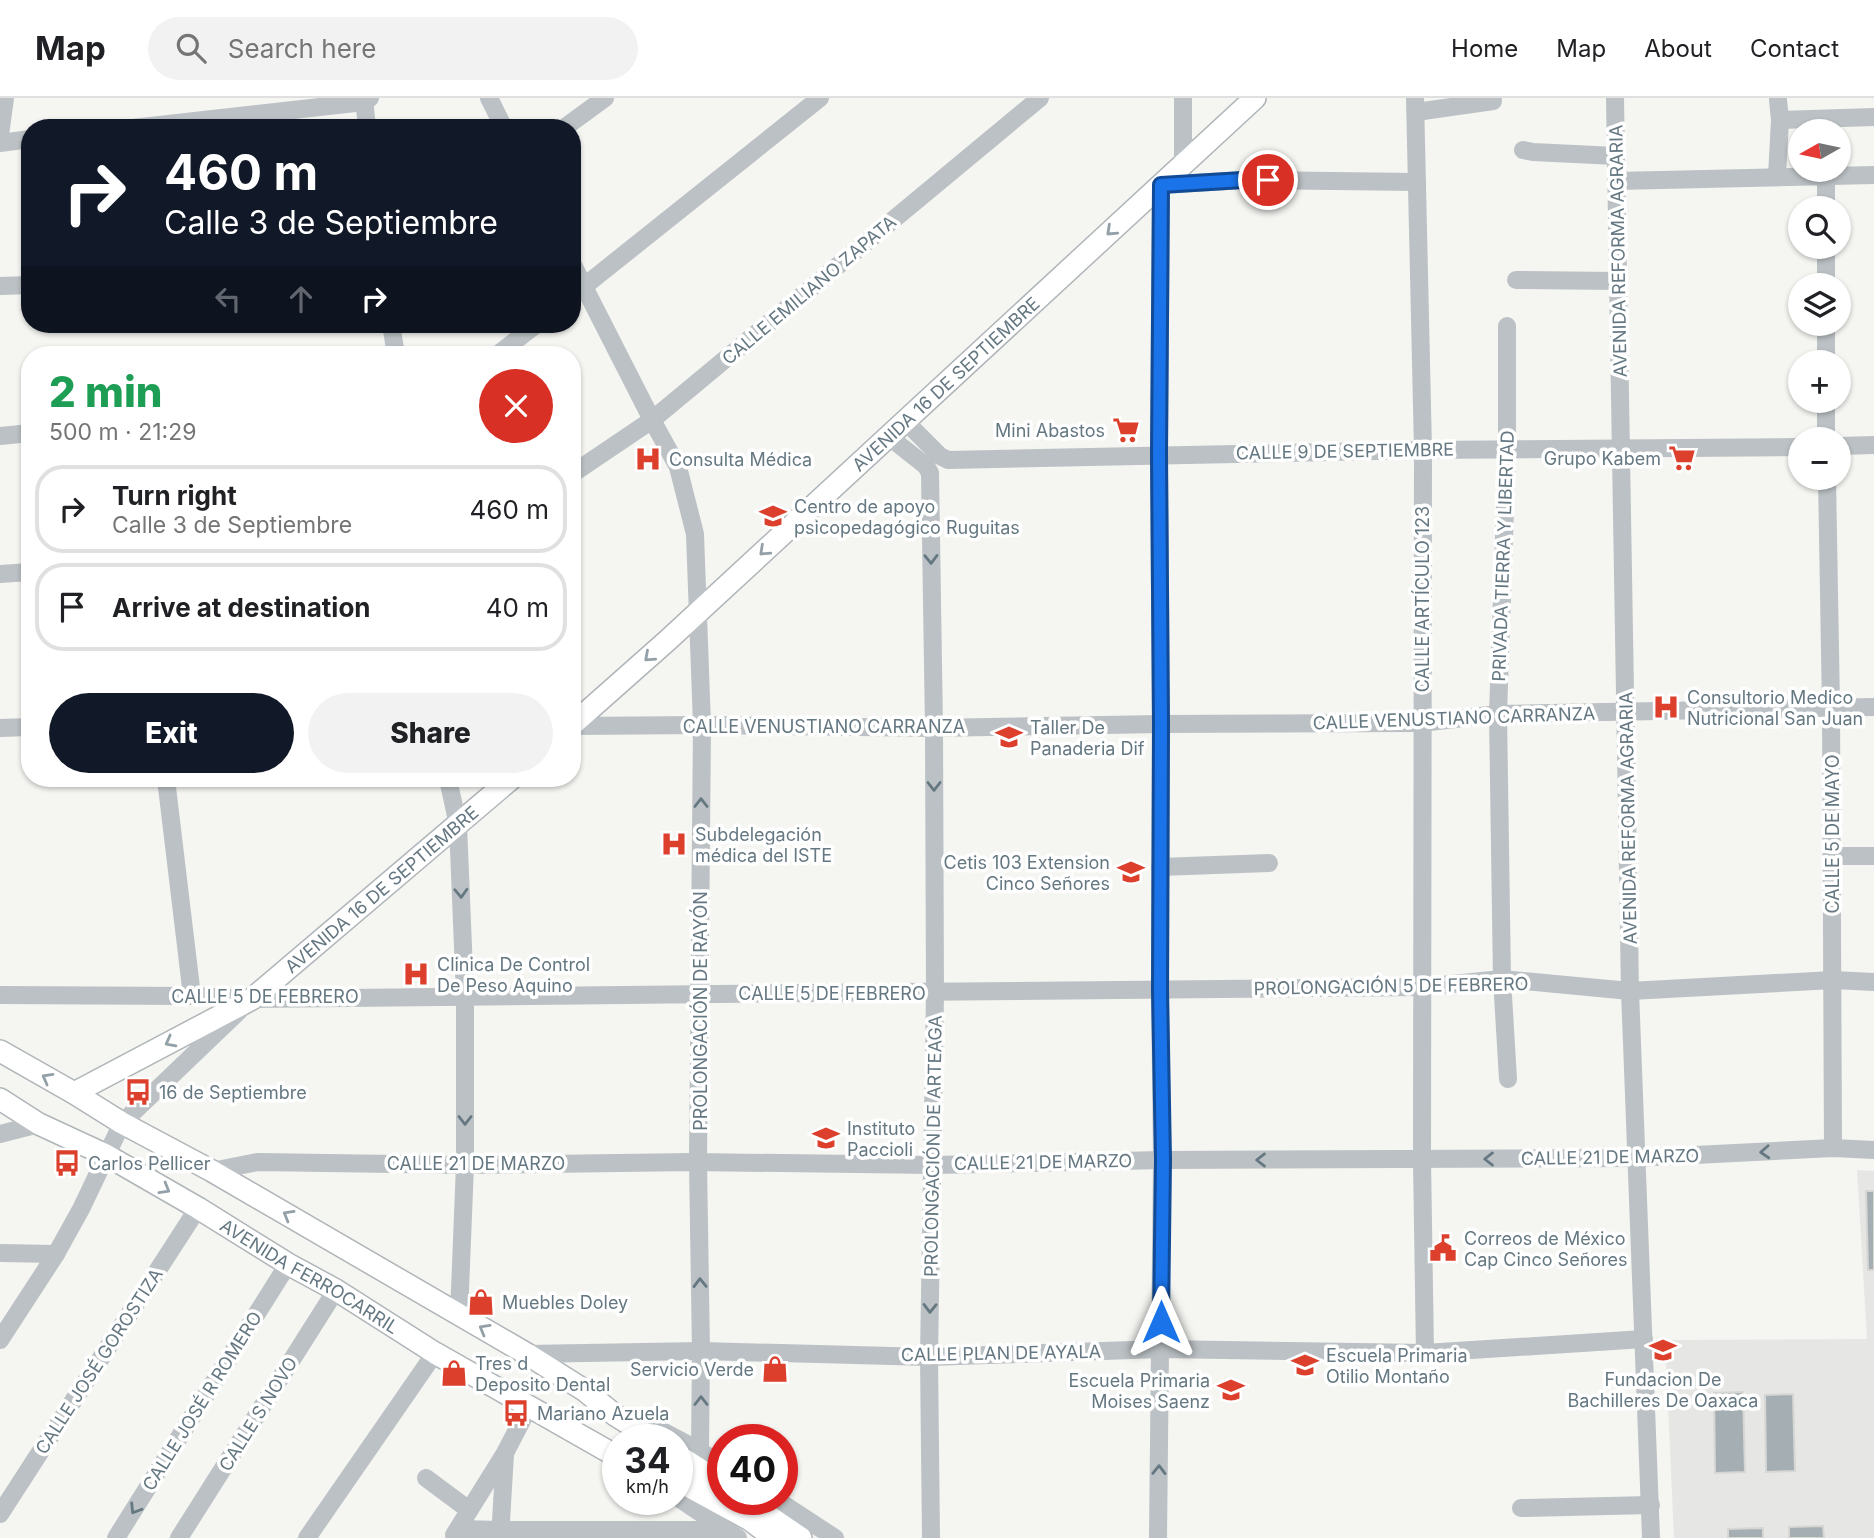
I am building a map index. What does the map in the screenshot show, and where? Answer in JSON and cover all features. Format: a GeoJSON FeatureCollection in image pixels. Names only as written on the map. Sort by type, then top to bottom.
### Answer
{"type":"FeatureCollection","features":[{"type":"Feature","properties":{"kind":"main road","name":"AVENIDA 16 DE SEPTIEMBRE"},"geometry":{"type":"LineString","coordinates":[[581,717],[1255,98]]}},
{"type":"Feature","properties":{"kind":"main road","name":"AVENIDA 16 DE SEPTIEMBRE"},"geometry":{"type":"LineString","coordinates":[[74,1093],[252,999],[502,787]]}},
{"type":"Feature","properties":{"kind":"main road"},"geometry":{"type":"LineString","coordinates":[[0,1051],[527,1354],[584,1390],[629,1424]]}},
{"type":"Feature","properties":{"kind":"main road","name":"AVENIDA FERROCARRIL"},"geometry":{"type":"LineString","coordinates":[[0,1099],[39,1124],[106,1155],[198,1208],[435,1353],[602,1448]]}},
{"type":"Feature","properties":{"kind":"main road"},"geometry":{"type":"LineString","coordinates":[[693,1488],[750,1520],[774,1538]]}},
{"type":"Feature","properties":{"kind":"main road"},"geometry":{"type":"LineString","coordinates":[[767,1515],[801,1538]]}},
{"type":"Feature","properties":{"kind":"street"},"geometry":{"type":"LineString","coordinates":[[0,135],[5,98]]}},
{"type":"Feature","properties":{"kind":"street"},"geometry":{"type":"LineString","coordinates":[[489,98],[500,119]]}},
{"type":"Feature","properties":{"kind":"street"},"geometry":{"type":"LineString","coordinates":[[577,119],[605,98]]}},
{"type":"Feature","properties":{"kind":"street"},"geometry":{"type":"LineString","coordinates":[[581,289],[820,98]]}},
{"type":"Feature","properties":{"kind":"street","name":"CALLE EMILIANO ZAPATA"},"geometry":{"type":"LineString","coordinates":[[581,468],[652,420],[1040,98]]}},
{"type":"Feature","properties":{"kind":"street"},"geometry":{"type":"LineString","coordinates":[[1182,98],[1183,164]]}},
{"type":"Feature","properties":{"kind":"street","name":"AVENIDA REFORMA AGRARIA"},"geometry":{"type":"LineString","coordinates":[[1615,98],[1630,991],[1651,1538]]}},
{"type":"Feature","properties":{"kind":"street"},"geometry":{"type":"LineString","coordinates":[[205,119],[366,99],[367,119]]}},
{"type":"Feature","properties":{"kind":"street"},"geometry":{"type":"LineString","coordinates":[[1777,176],[1779,100]]}},
{"type":"Feature","properties":{"kind":"street"},"geometry":{"type":"LineString","coordinates":[[1416,105],[1493,101]]}},
{"type":"Feature","properties":{"kind":"street","name":"CALLE ARTÍCULO 123"},"geometry":{"type":"LineString","coordinates":[[1416,105],[1423,450],[1421,723],[1424,1353]]}},
{"type":"Feature","properties":{"kind":"street"},"geometry":{"type":"LineString","coordinates":[[1780,120],[1874,117]]}},
{"type":"Feature","properties":{"kind":"street"},"geometry":{"type":"LineString","coordinates":[[0,143],[21,140]]}},
{"type":"Feature","properties":{"kind":"street"},"geometry":{"type":"LineString","coordinates":[[1523,150],[1616,156]]}},
{"type":"Feature","properties":{"kind":"street"},"geometry":{"type":"LineString","coordinates":[[1852,175],[1874,175]]}},
{"type":"Feature","properties":{"kind":"street"},"geometry":{"type":"LineString","coordinates":[[1617,181],[1788,176]]}},
{"type":"Feature","properties":{"kind":"street"},"geometry":{"type":"LineString","coordinates":[[1158,1538],[1163,1160],[1160,990],[1161,185],[1243,180],[1417,181]]}},
{"type":"Feature","properties":{"kind":"street"},"geometry":{"type":"LineString","coordinates":[[1517,280],[1618,281]]}},
{"type":"Feature","properties":{"kind":"street"},"geometry":{"type":"LineString","coordinates":[[0,286],[21,285]]}},
{"type":"Feature","properties":{"kind":"street","name":"PROLONGACIÓN DE RAYÓN"},"geometry":{"type":"LineString","coordinates":[[581,296],[678,467],[695,534],[702,725],[698,1162],[701,1451]]}},
{"type":"Feature","properties":{"kind":"street","name":"PRIVADA TIERRA Y LIBERTAD"},"geometry":{"type":"LineString","coordinates":[[1507,326],[1507,449],[1498,714],[1502,979],[1508,1080]]}},
{"type":"Feature","properties":{"kind":"street"},"geometry":{"type":"LineString","coordinates":[[509,346],[525,333]]}},
{"type":"Feature","properties":{"kind":"street","name":"CALLE 9 DE SEPTIEMBRE"},"geometry":{"type":"LineString","coordinates":[[905,421],[940,456],[948,460],[1159,454],[1788,447]]}},
{"type":"Feature","properties":{"kind":"street"},"geometry":{"type":"LineString","coordinates":[[0,436],[21,434]]}},
{"type":"Feature","properties":{"kind":"street","name":"PROLONGACIÓN DE ARTEAGA"},"geometry":{"type":"LineString","coordinates":[[888,436],[926,466],[930,473],[935,993],[929,1357],[931,1538]]}},
{"type":"Feature","properties":{"kind":"street"},"geometry":{"type":"LineString","coordinates":[[1851,446],[1874,445]]}},
{"type":"Feature","properties":{"kind":"street","name":"CALLE 5 DE MAYO"},"geometry":{"type":"LineString","coordinates":[[1826,490],[1831,707],[1833,1148]]}},
{"type":"Feature","properties":{"kind":"street"},"geometry":{"type":"LineString","coordinates":[[0,574],[21,573]]}},
{"type":"Feature","properties":{"kind":"street","name":"CALLE VENUSTIANO CARRANZA"},"geometry":{"type":"LineString","coordinates":[[581,725],[934,728],[1421,723],[1498,714],[1874,708]]}},
{"type":"Feature","properties":{"kind":"street"},"geometry":{"type":"LineString","coordinates":[[0,728],[21,727]]}},
{"type":"Feature","properties":{"kind":"street"},"geometry":{"type":"LineString","coordinates":[[167,787],[192,996]]}},
{"type":"Feature","properties":{"kind":"street"},"geometry":{"type":"LineString","coordinates":[[450,787],[458,825],[465,996],[465,1165],[459,1315]]}},
{"type":"Feature","properties":{"kind":"street"},"geometry":{"type":"LineString","coordinates":[[1832,856],[1874,856]]}},
{"type":"Feature","properties":{"kind":"street"},"geometry":{"type":"LineString","coordinates":[[1160,867],[1269,863]]}},
{"type":"Feature","properties":{"kind":"street","name":"PROLONGACIÓN 5 DE FEBRERO"},"geometry":{"type":"LineString","coordinates":[[1160,990],[1422,987],[1502,979],[1630,991],[1833,980],[1874,982]]}},
{"type":"Feature","properties":{"kind":"street","name":"CALLE 5 DE FEBRERO"},"geometry":{"type":"LineString","coordinates":[[0,995],[252,999],[1160,990]]}},
{"type":"Feature","properties":{"kind":"street","name":"AVENIDA 16 DE SEPTIEMBRE"},"geometry":{"type":"LineString","coordinates":[[0,1340],[56,1254],[122,1123],[252,999]]}},
{"type":"Feature","properties":{"kind":"street"},"geometry":{"type":"LineString","coordinates":[[0,1134],[39,1124]]}},
{"type":"Feature","properties":{"kind":"street","name":"CALLE 21 DE MARZO"},"geometry":{"type":"LineString","coordinates":[[212,1171],[257,1162],[933,1165],[1163,1160],[1635,1158],[1833,1148],[1874,1150]]}},
{"type":"Feature","properties":{"kind":"street","name":"CALLE JOSÉ GOROSTIZA"},"geometry":{"type":"LineString","coordinates":[[0,1514],[198,1208]]}},
{"type":"Feature","properties":{"kind":"street"},"geometry":{"type":"LineString","coordinates":[[0,1253],[56,1254]]}},
{"type":"Feature","properties":{"kind":"street","name":"CALLE JOSÉ R ROMERO"},"geometry":{"type":"LineString","coordinates":[[116,1538],[288,1264]]}},
{"type":"Feature","properties":{"kind":"street","name":"CALLE S NOVO"},"geometry":{"type":"LineString","coordinates":[[179,1538],[336,1290]]}},
{"type":"Feature","properties":{"kind":"street","name":"CALLE PLAN DE AYALA"},"geometry":{"type":"LineString","coordinates":[[527,1354],[701,1351],[929,1357],[1161,1349],[1424,1353],[1644,1339]]}},
{"type":"Feature","properties":{"kind":"street"},"geometry":{"type":"LineString","coordinates":[[307,1538],[435,1353]]}},
{"type":"Feature","properties":{"kind":"street"},"geometry":{"type":"LineString","coordinates":[[584,1390],[707,1455]]}},
{"type":"Feature","properties":{"kind":"street"},"geometry":{"type":"LineString","coordinates":[[455,1533],[505,1453],[529,1407]]}},
{"type":"Feature","properties":{"kind":"street"},"geometry":{"type":"LineString","coordinates":[[500,1534],[505,1453]]}},
{"type":"Feature","properties":{"kind":"street"},"geometry":{"type":"LineString","coordinates":[[426,1478],[469,1510]]}},
{"type":"Feature","properties":{"kind":"street"},"geometry":{"type":"LineString","coordinates":[[1521,1508],[1651,1505]]}},
{"type":"Feature","properties":{"kind":"street"},"geometry":{"type":"LineString","coordinates":[[693,1508],[732,1534]]}},
{"type":"Feature","properties":{"kind":"street"},"geometry":{"type":"LineString","coordinates":[[798,1514],[835,1538]]}},
{"type":"Feature","properties":{"kind":"street"},"geometry":{"type":"LineString","coordinates":[[455,1533],[732,1534]]}},
{"type":"Feature","properties":{"kind":"shaded area"},"geometry":{"type":"Polygon","coordinates":[[[1857,1170],[1874,1171],[1874,1538],[1674,1538],[1665,1340],[1867,1339],[1857,1170]]]}},
{"type":"Feature","properties":{"kind":"building"},"geometry":{"type":"Polygon","coordinates":[[[1866,1191],[1874,1191],[1874,1270],[1868,1270],[1866,1191]]]}},
{"type":"Feature","properties":{"kind":"building"},"geometry":{"type":"Polygon","coordinates":[[[1743,1392],[1745,1472],[1715,1473],[1714,1393],[1743,1392]]]}},
{"type":"Feature","properties":{"kind":"building"},"geometry":{"type":"Polygon","coordinates":[[[1793,1394],[1795,1471],[1766,1472],[1765,1395],[1793,1394]]]}},
{"type":"Feature","properties":{"kind":"building"},"geometry":{"type":"Polygon","coordinates":[[[1823,1526],[1824,1538],[1789,1538],[1789,1527],[1823,1526]]]}},
{"type":"Feature","properties":{"kind":"building"},"geometry":{"type":"Polygon","coordinates":[[[1763,1528],[1763,1538],[1728,1538],[1728,1529],[1763,1528]]]}},
{"type":"Feature","properties":{"kind":"place","name":"Mini Abastos"},"geometry":{"type":"Point","coordinates":[1126,430]}},
{"type":"Feature","properties":{"kind":"place","name":"Grupo Kabem"},"geometry":{"type":"Point","coordinates":[1682,458]}},
{"type":"Feature","properties":{"kind":"place","name":"Consulta Médica"},"geometry":{"type":"Point","coordinates":[648,459]}},
{"type":"Feature","properties":{"kind":"place","name":"Centro de apoyo psicopedagógico Ruguitas"},"geometry":{"type":"Point","coordinates":[773,516]}},
{"type":"Feature","properties":{"kind":"place","name":"Consultorio Medico Nutricional San Juan"},"geometry":{"type":"Point","coordinates":[1666,707]}},
{"type":"Feature","properties":{"kind":"place","name":"Taller De Panaderia Dif"},"geometry":{"type":"Point","coordinates":[1009,737]}},
{"type":"Feature","properties":{"kind":"place","name":"Subdelegación médica del ISTE"},"geometry":{"type":"Point","coordinates":[674,844]}},
{"type":"Feature","properties":{"kind":"place","name":"Cetis 103 Extension Cinco Señores"},"geometry":{"type":"Point","coordinates":[1131,872]}},
{"type":"Feature","properties":{"kind":"place","name":"Clinica De Control De Peso Aquino"},"geometry":{"type":"Point","coordinates":[416,974]}},
{"type":"Feature","properties":{"kind":"place","name":"16 de Septiembre"},"geometry":{"type":"Point","coordinates":[138,1092]}},
{"type":"Feature","properties":{"kind":"place","name":"Instituto Paccioli"},"geometry":{"type":"Point","coordinates":[826,1138]}},
{"type":"Feature","properties":{"kind":"place","name":"Carlos Pellicer"},"geometry":{"type":"Point","coordinates":[67,1163]}},
{"type":"Feature","properties":{"kind":"place","name":"Correos de México Cap Cinco Señores"},"geometry":{"type":"Point","coordinates":[1443,1248]}},
{"type":"Feature","properties":{"kind":"place","name":"Muebles Doley"},"geometry":{"type":"Point","coordinates":[481,1302]}},
{"type":"Feature","properties":{"kind":"place","name":"Fundacion De Bachilleres De Oaxaca"},"geometry":{"type":"Point","coordinates":[1663,1350]}},
{"type":"Feature","properties":{"kind":"place","name":"Escuela Primaria Otilio Montaño"},"geometry":{"type":"Point","coordinates":[1305,1365]}},
{"type":"Feature","properties":{"kind":"place","name":"Servicio Verde"},"geometry":{"type":"Point","coordinates":[775,1369]}},
{"type":"Feature","properties":{"kind":"place","name":"Tres d Deposito Dental"},"geometry":{"type":"Point","coordinates":[454,1373]}},
{"type":"Feature","properties":{"kind":"place","name":"Escuela Primaria Moises Saenz"},"geometry":{"type":"Point","coordinates":[1231,1390]}},
{"type":"Feature","properties":{"kind":"place","name":"Mariano Azuela"},"geometry":{"type":"Point","coordinates":[516,1413]}},
{"type":"Feature","properties":{"kind":"route"},"geometry":{"type":"LineString","coordinates":[[1161,1322],[1161,185],[1268,180]]}}]}
